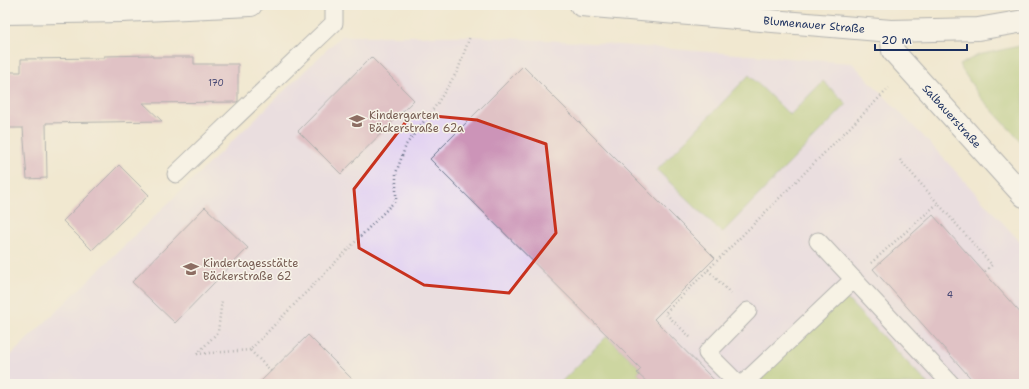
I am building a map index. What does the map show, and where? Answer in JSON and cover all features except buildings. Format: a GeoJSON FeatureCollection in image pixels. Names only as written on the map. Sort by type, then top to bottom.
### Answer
{"type":"FeatureCollection","features":[{"type":"Feature","properties":{"kind":"street"},"geometry":{"type":"LineString","coordinates":[[5,12],[122,11],[251,5]]}},
{"type":"Feature","properties":{"kind":"street","name":"Blumenauer Straße"},"geometry":{"type":"LineString","coordinates":[[581,5],[891,31],[978,29],[1024,21]]}},
{"type":"Feature","properties":{"kind":"street","name":"Salbauerstraße"},"geometry":{"type":"LineString","coordinates":[[891,31],[893,51],[1024,196]]}},
{"type":"Feature","properties":{"kind":"lane"},"geometry":{"type":"LineString","coordinates":[[176,174],[334,23],[334,5]]}},
{"type":"Feature","properties":{"kind":"lane"},"geometry":{"type":"LineString","coordinates":[[818,241],[951,384]]}},
{"type":"Feature","properties":{"kind":"lane"},"geometry":{"type":"LineString","coordinates":[[743,384],[854,279]]}},
{"type":"Feature","properties":{"kind":"lane"},"geometry":{"type":"LineString","coordinates":[[738,384],[707,353],[748,311]]}},
{"type":"Feature","properties":{"kind":"path"},"geometry":{"type":"LineString","coordinates":[[222,299],[218,332],[197,354],[250,350],[396,200],[396,173],[406,145],[437,104],[458,70],[470,36]]}},
{"type":"Feature","properties":{"kind":"path"},"geometry":{"type":"LineString","coordinates":[[707,353],[665,313],[893,83]]}},
{"type":"Feature","properties":{"kind":"path"},"geometry":{"type":"LineString","coordinates":[[900,160],[992,265],[984,272]]}},
{"type":"Feature","properties":{"kind":"path"},"geometry":{"type":"LineString","coordinates":[[854,279],[938,203]]}},
{"type":"Feature","properties":{"kind":"path"},"geometry":{"type":"LineString","coordinates":[[250,350],[271,371]]}},
{"type":"Feature","properties":{"kind":"highlighted area"},"geometry":{"type":"Polygon","coordinates":[[[412,114],[477,120],[546,144],[556,233],[509,293],[424,285],[359,248],[354,189],[412,114]]]}},
{"type":"Feature","properties":{"kind":"shaded area"},"geometry":{"type":"Polygon","coordinates":[[[341,36],[470,36],[578,42],[852,63],[923,136],[1024,246],[1024,384],[5,384],[5,361],[341,36]]]}},
{"type":"Feature","properties":{"kind":"green space"},"geometry":{"type":"Polygon","coordinates":[[[1024,45],[1024,145],[980,97],[959,65],[978,55],[1024,45]]]}},
{"type":"Feature","properties":{"kind":"green space"},"geometry":{"type":"Polygon","coordinates":[[[749,75],[790,115],[823,81],[847,104],[722,233],[657,170],[749,75]]]}},
{"type":"Feature","properties":{"kind":"green space"},"geometry":{"type":"Polygon","coordinates":[[[844,296],[928,384],[753,384],[844,296]]]}},
{"type":"Feature","properties":{"kind":"green space"},"geometry":{"type":"Polygon","coordinates":[[[607,336],[641,369],[637,373],[649,384],[559,384],[607,336]]]}},
{"type":"Feature","properties":{"kind":"place","name":"Kindergarten Bäckerstraße 62a"},"geometry":{"type":"Point","coordinates":[357,121]}},
{"type":"Feature","properties":{"kind":"place","name":"Kindertagesstätte Bäckerstraße 62"},"geometry":{"type":"Point","coordinates":[191,269]}}]}
